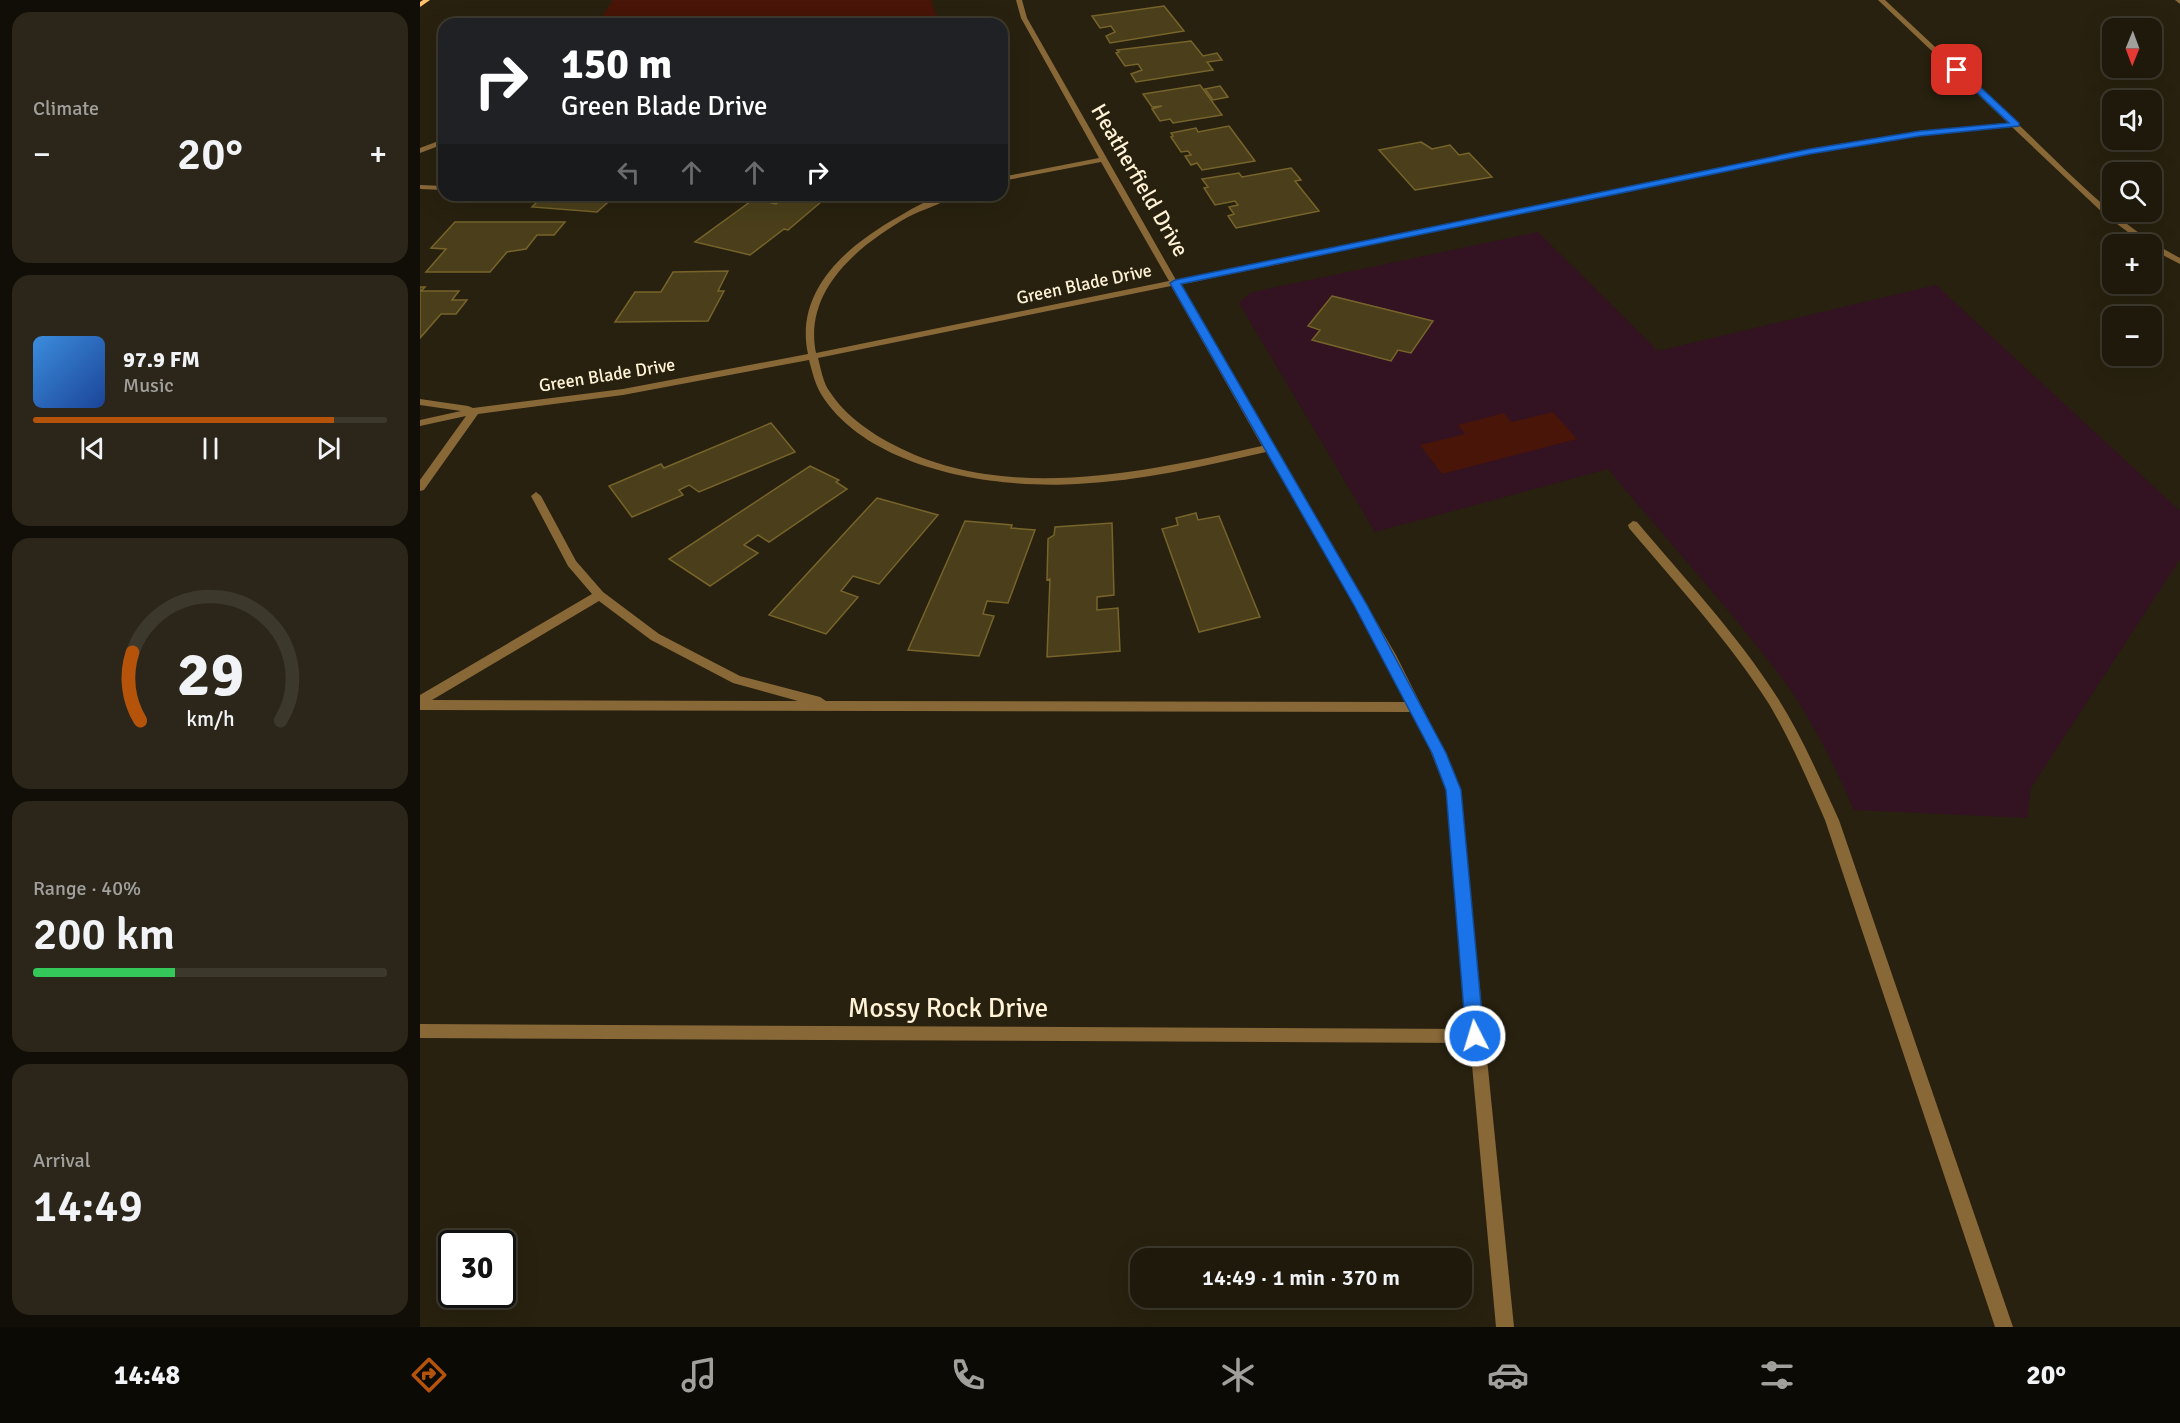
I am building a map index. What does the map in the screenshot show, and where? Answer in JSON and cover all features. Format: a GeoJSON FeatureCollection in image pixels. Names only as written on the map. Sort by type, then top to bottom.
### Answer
{"type":"FeatureCollection","features":[{"type":"Feature","properties":{"kind":"main road"},"geometry":{"type":"LineString","coordinates":[[420,5],[427,0]]}},
{"type":"Feature","properties":{"kind":"street","name":"Heatherfield Drive"},"geometry":{"type":"LineString","coordinates":[[1019,0],[1024,18],[1103,159],[1355,595],[1416,706],[1439,753],[1453,790],[1504,1327]]}},
{"type":"Feature","properties":{"kind":"street"},"geometry":{"type":"LineString","coordinates":[[1881,0],[2016,124],[2108,213],[2136,234]]}},
{"type":"Feature","properties":{"kind":"street","name":"Green Blade Drive"},"geometry":{"type":"LineString","coordinates":[[420,423],[475,411],[623,392],[813,356],[1810,151],[1920,133],[2016,124]]}},
{"type":"Feature","properties":{"kind":"street"},"geometry":{"type":"LineString","coordinates":[[420,151],[438,144]]}},
{"type":"Feature","properties":{"kind":"street"},"geometry":{"type":"LineString","coordinates":[[1008,178],[1103,159]]}},
{"type":"Feature","properties":{"kind":"street"},"geometry":{"type":"LineString","coordinates":[[420,187],[438,188]]}},
{"type":"Feature","properties":{"kind":"street"},"geometry":{"type":"LineString","coordinates":[[936,201],[913,211],[877,233],[850,255],[834,272],[816,302],[810,321],[813,356],[824,392],[853,424],[874,440],[921,461],[960,472],[1014,481],[1075,483],[1133,476],[1268,448]]}},
{"type":"Feature","properties":{"kind":"street"},"geometry":{"type":"LineString","coordinates":[[2162,251],[2180,261]]}},
{"type":"Feature","properties":{"kind":"street","name":"Green Blade Drive"},"geometry":{"type":"LineString","coordinates":[[420,402],[475,411]]}},
{"type":"Feature","properties":{"kind":"street"},"geometry":{"type":"LineString","coordinates":[[420,488],[475,411]]}},
{"type":"Feature","properties":{"kind":"street"},"geometry":{"type":"LineString","coordinates":[[536,496],[572,563],[599,594],[655,637],[737,680],[836,706]]}},
{"type":"Feature","properties":{"kind":"street"},"geometry":{"type":"LineString","coordinates":[[1633,525],[1743,658],[1764,687],[1788,727],[1817,788],[1836,832],[2004,1327]]}},
{"type":"Feature","properties":{"kind":"street"},"geometry":{"type":"LineString","coordinates":[[420,703],[599,594]]}},
{"type":"Feature","properties":{"kind":"street"},"geometry":{"type":"LineString","coordinates":[[420,703],[1416,706]]}},
{"type":"Feature","properties":{"kind":"street","name":"Mossy Rock Drive"},"geometry":{"type":"LineString","coordinates":[[420,1031],[1475,1036]]}},
{"type":"Feature","properties":{"kind":"shaded area"},"geometry":{"type":"Polygon","coordinates":[[[613,0],[931,0],[937,18],[603,18],[613,0]]]}},
{"type":"Feature","properties":{"kind":"shaded area"},"geometry":{"type":"Polygon","coordinates":[[[1538,232],[1658,351],[1936,285],[2180,511],[2180,559],[2031,788],[2027,818],[1854,810],[1820,739],[1790,689],[1737,621],[1608,469],[1375,532],[1239,303],[1250,293],[1538,232]]]}},
{"type":"Feature","properties":{"kind":"shaded area"},"geometry":{"type":"Polygon","coordinates":[[[1553,412],[1577,439],[1442,474],[1420,445],[1465,434],[1458,425],[1504,413],[1511,422],[1553,412]]]}},
{"type":"Feature","properties":{"kind":"building"},"geometry":{"type":"Polygon","coordinates":[[[1164,6],[1184,31],[1110,43],[1106,36],[1115,32],[1111,26],[1100,28],[1092,16],[1164,6]]]}},
{"type":"Feature","properties":{"kind":"building"},"geometry":{"type":"Polygon","coordinates":[[[1191,41],[1203,56],[1217,53],[1222,60],[1207,62],[1213,70],[1136,82],[1131,74],[1142,70],[1138,64],[1125,66],[1116,53],[1119,52],[1117,50],[1191,41]]]}},
{"type":"Feature","properties":{"kind":"building"},"geometry":{"type":"Polygon","coordinates":[[[1200,85],[1222,115],[1173,123],[1170,119],[1160,121],[1152,109],[1162,106],[1152,107],[1143,94],[1200,85]]]}},
{"type":"Feature","properties":{"kind":"building"},"geometry":{"type":"Polygon","coordinates":[[[1220,86],[1228,97],[1213,100],[1205,89],[1220,86]]]}},
{"type":"Feature","properties":{"kind":"building"},"geometry":{"type":"Polygon","coordinates":[[[1229,126],[1255,161],[1202,170],[1197,163],[1191,165],[1185,156],[1191,155],[1188,151],[1181,152],[1171,137],[1173,136],[1171,133],[1196,128],[1198,132],[1229,126]]]}},
{"type":"Feature","properties":{"kind":"building"},"geometry":{"type":"Polygon","coordinates":[[[1421,142],[1432,149],[1450,145],[1459,155],[1469,153],[1492,177],[1415,190],[1379,150],[1421,142]]]}},
{"type":"Feature","properties":{"kind":"building"},"geometry":{"type":"Polygon","coordinates":[[[1291,168],[1301,180],[1295,181],[1319,211],[1236,228],[1228,216],[1234,214],[1229,207],[1238,205],[1235,201],[1215,205],[1204,188],[1208,187],[1202,179],[1239,173],[1242,177],[1291,168]]]}},
{"type":"Feature","properties":{"kind":"building"},"geometry":{"type":"Polygon","coordinates":[[[538,201],[609,201],[597,212],[532,207],[538,201]]]}},
{"type":"Feature","properties":{"kind":"building"},"geometry":{"type":"Polygon","coordinates":[[[751,201],[776,204],[780,201],[821,202],[788,230],[784,229],[750,255],[695,242],[751,201]]]}},
{"type":"Feature","properties":{"kind":"building"},"geometry":{"type":"Polygon","coordinates":[[[455,222],[565,222],[554,235],[537,235],[526,249],[507,252],[490,272],[426,272],[446,249],[431,248],[455,222]]]}},
{"type":"Feature","properties":{"kind":"building"},"geometry":{"type":"Polygon","coordinates":[[[728,271],[718,291],[724,291],[708,321],[615,322],[635,292],[661,292],[673,272],[728,271]]]}},
{"type":"Feature","properties":{"kind":"building"},"geometry":{"type":"Polygon","coordinates":[[[420,287],[425,287],[421,291],[459,291],[452,300],[467,300],[456,314],[441,314],[420,338],[420,287]]]}},
{"type":"Feature","properties":{"kind":"building"},"geometry":{"type":"Polygon","coordinates":[[[1332,296],[1433,321],[1411,353],[1398,350],[1391,361],[1312,340],[1320,330],[1308,326],[1332,296]]]}},
{"type":"Feature","properties":{"kind":"building"},"geometry":{"type":"Polygon","coordinates":[[[771,423],[795,452],[699,492],[689,485],[679,490],[683,495],[632,517],[609,486],[661,464],[664,468],[771,423]]]}},
{"type":"Feature","properties":{"kind":"building"},"geometry":{"type":"Polygon","coordinates":[[[810,466],[839,480],[836,482],[847,489],[769,542],[758,535],[744,545],[758,553],[710,586],[669,559],[810,466]]]}},
{"type":"Feature","properties":{"kind":"building"},"geometry":{"type":"Polygon","coordinates":[[[877,498],[938,515],[879,584],[853,576],[841,591],[858,597],[826,634],[769,615],[877,498]]]}},
{"type":"Feature","properties":{"kind":"building"},"geometry":{"type":"Polygon","coordinates":[[[1196,513],[1198,520],[1219,516],[1260,617],[1199,632],[1162,529],[1178,525],[1176,518],[1196,513]]]}},
{"type":"Feature","properties":{"kind":"building"},"geometry":{"type":"Polygon","coordinates":[[[965,521],[1012,525],[1011,528],[1035,530],[1008,603],[987,601],[983,614],[994,616],[979,656],[908,650],[965,521]]]}},
{"type":"Feature","properties":{"kind":"building"},"geometry":{"type":"Polygon","coordinates":[[[1112,523],[1114,595],[1097,597],[1097,610],[1118,608],[1120,651],[1047,657],[1050,579],[1047,580],[1048,539],[1054,535],[1055,527],[1112,523]]]}},
{"type":"Feature","properties":{"kind":"route"},"geometry":{"type":"LineString","coordinates":[[1475,1036],[1453,790],[1439,753],[1361,605],[1268,448],[1175,283],[1810,151],[1920,133],[2016,124],[1957,70]]}}]}
